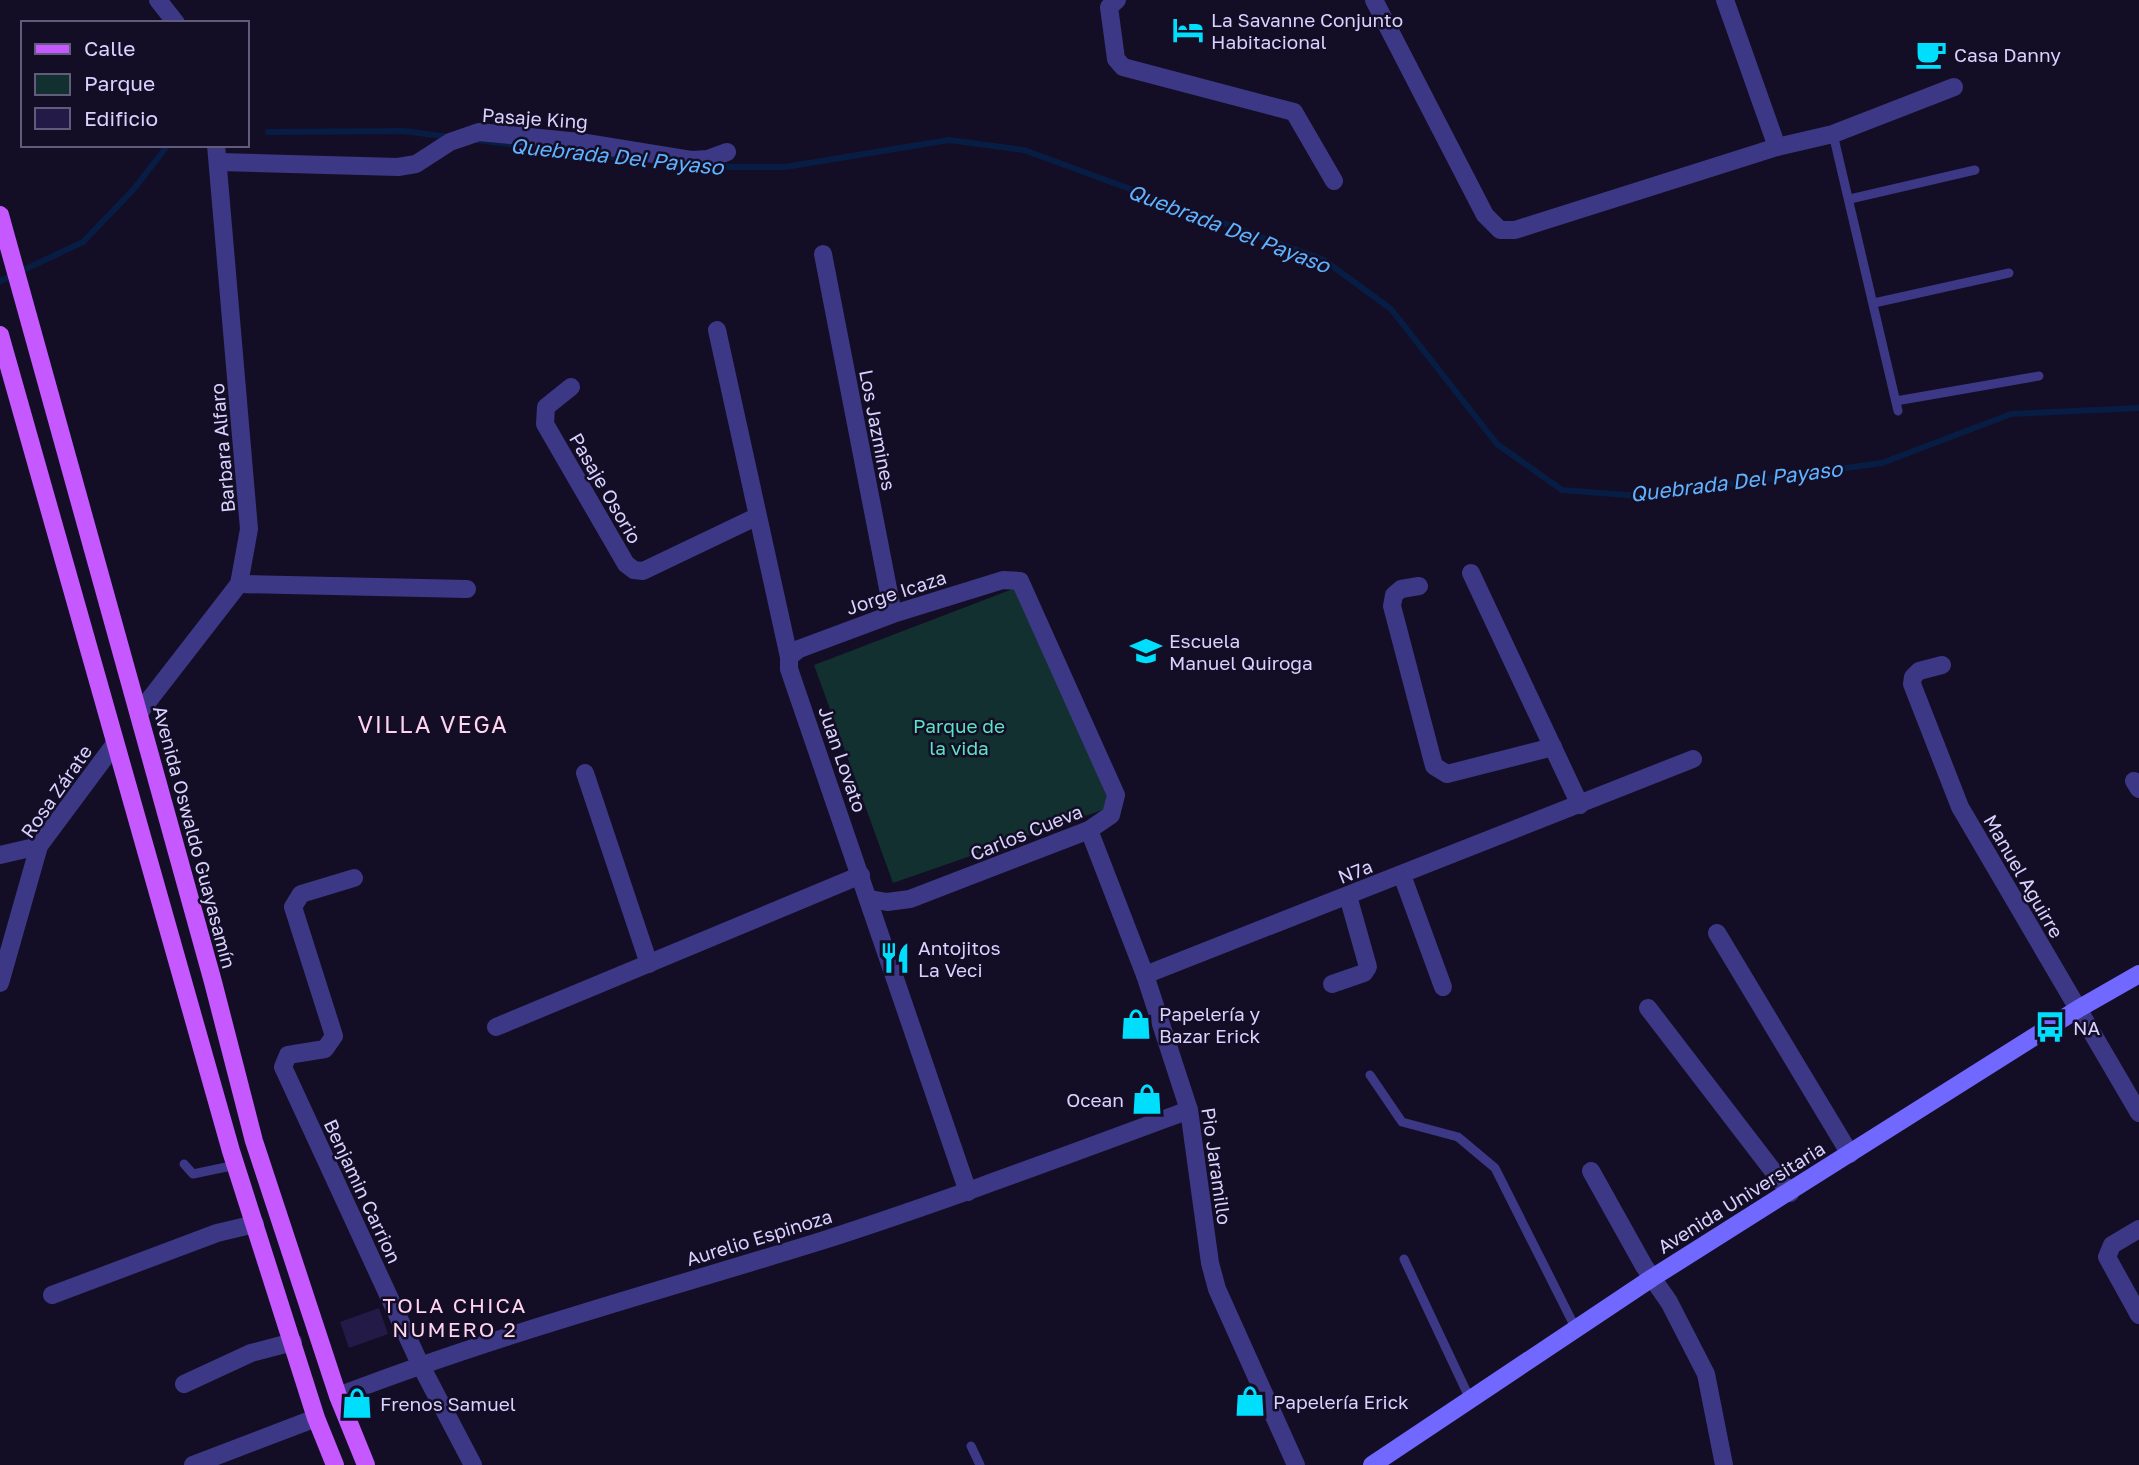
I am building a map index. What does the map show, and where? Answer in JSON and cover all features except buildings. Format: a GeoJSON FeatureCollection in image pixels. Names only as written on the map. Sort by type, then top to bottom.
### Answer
{"type":"FeatureCollection","features":[{"type":"Feature","properties":{"kind":"main road","name":"Avenida Oswaldo Guayasamín"},"geometry":{"type":"LineString","coordinates":[[0,215],[139,713],[254,1141],[338,1396],[366,1465]]}},
{"type":"Feature","properties":{"kind":"main road"},"geometry":{"type":"LineString","coordinates":[[0,335],[114,745],[236,1165],[316,1418],[335,1465]]}},
{"type":"Feature","properties":{"kind":"street"},"geometry":{"type":"LineString","coordinates":[[158,0],[174,21]]}},
{"type":"Feature","properties":{"kind":"street"},"geometry":{"type":"LineString","coordinates":[[1117,0],[1110,7],[1116,60],[1123,67],[1294,112],[1334,181]]}},
{"type":"Feature","properties":{"kind":"street"},"geometry":{"type":"LineString","coordinates":[[1374,0],[1485,215],[1500,230],[1515,230],[1777,147],[1833,134],[1954,87]]}},
{"type":"Feature","properties":{"kind":"street"},"geometry":{"type":"LineString","coordinates":[[1725,0],[1777,147]]}},
{"type":"Feature","properties":{"kind":"street","name":"Pasaje King"},"geometry":{"type":"LineString","coordinates":[[217,154],[398,167],[416,164],[450,142],[479,132],[580,142],[691,160],[708,159],[727,152]]}},
{"type":"Feature","properties":{"kind":"street","name":"Barbara Alfaro"},"geometry":{"type":"LineString","coordinates":[[139,713],[239,584],[249,529],[217,154]]}},
{"type":"Feature","properties":{"kind":"street","name":"Los Jazmines"},"geometry":{"type":"LineString","coordinates":[[822,254],[893,614]]}},
{"type":"Feature","properties":{"kind":"street","name":"Juan Lovato"},"geometry":{"type":"LineString","coordinates":[[717,330],[756,517],[789,656],[789,669],[870,899],[968,1192]]}},
{"type":"Feature","properties":{"kind":"street","name":"Pasaje Osorio"},"geometry":{"type":"LineString","coordinates":[[571,387],[546,407],[545,424],[626,564],[634,570],[643,571],[756,517]]}},
{"type":"Feature","properties":{"kind":"street"},"geometry":{"type":"LineString","coordinates":[[1471,573],[1580,805]]}},
{"type":"Feature","properties":{"kind":"street","name":"Jorge Icaza"},"geometry":{"type":"LineString","coordinates":[[789,656],[799,649],[893,614],[1003,580],[1020,581]]}},
{"type":"Feature","properties":{"kind":"street","name":"Carlos Cueva"},"geometry":{"type":"LineString","coordinates":[[870,899],[887,902],[910,899],[1089,830],[1111,815],[1116,794],[1020,581]]}},
{"type":"Feature","properties":{"kind":"street"},"geometry":{"type":"LineString","coordinates":[[239,584],[467,589]]}},
{"type":"Feature","properties":{"kind":"street"},"geometry":{"type":"LineString","coordinates":[[1419,586],[1401,589],[1394,595],[1392,606],[1434,766],[1447,774],[1553,747]]}},
{"type":"Feature","properties":{"kind":"street","name":"Manuel Aguirre"},"geometry":{"type":"LineString","coordinates":[[1942,666],[1919,671],[1913,677],[1912,684],[1960,807],[2139,1113]]}},
{"type":"Feature","properties":{"kind":"street","name":"Rosa Zárate"},"geometry":{"type":"LineString","coordinates":[[0,983],[39,846],[114,745]]}},
{"type":"Feature","properties":{"kind":"street","name":"N7a"},"geometry":{"type":"LineString","coordinates":[[1145,975],[1693,760]]}},
{"type":"Feature","properties":{"kind":"street"},"geometry":{"type":"LineString","coordinates":[[585,773],[649,964]]}},
{"type":"Feature","properties":{"kind":"street","name":"Pio Jaramillo"},"geometry":{"type":"LineString","coordinates":[[1089,830],[1145,975],[1189,1110],[1210,1263],[1217,1289],[1296,1465]]}},
{"type":"Feature","properties":{"kind":"street"},"geometry":{"type":"LineString","coordinates":[[0,855],[39,846]]}},
{"type":"Feature","properties":{"kind":"street"},"geometry":{"type":"LineString","coordinates":[[496,1027],[861,875]]}},
{"type":"Feature","properties":{"kind":"street"},"geometry":{"type":"LineString","coordinates":[[1402,875],[1443,987]]}},
{"type":"Feature","properties":{"kind":"street","name":"Benjamin Carrion"},"geometry":{"type":"LineString","coordinates":[[354,877],[301,894],[293,907],[334,1036],[326,1049],[288,1055],[283,1067],[420,1364],[473,1465]]}},
{"type":"Feature","properties":{"kind":"street"},"geometry":{"type":"LineString","coordinates":[[1332,985],[1364,973],[1368,967],[1348,896]]}},
{"type":"Feature","properties":{"kind":"street"},"geometry":{"type":"LineString","coordinates":[[1717,933],[1850,1154]]}},
{"type":"Feature","properties":{"kind":"street","name":"Avenida Universitaria"},"geometry":{"type":"LineString","coordinates":[[1372,1465],[1652,1278],[2078,1009],[2139,974]]}},
{"type":"Feature","properties":{"kind":"street"},"geometry":{"type":"LineString","coordinates":[[1648,1008],[1790,1193]]}},
{"type":"Feature","properties":{"kind":"street","name":"Aurelio Espinoza"},"geometry":{"type":"LineString","coordinates":[[338,1396],[420,1364],[824,1240],[968,1192],[1189,1110]]}},
{"type":"Feature","properties":{"kind":"street"},"geometry":{"type":"LineString","coordinates":[[1591,1171],[1652,1278],[1670,1302],[1711,1384],[1719,1450],[1724,1465]]}},
{"type":"Feature","properties":{"kind":"street"},"geometry":{"type":"LineString","coordinates":[[52,1295],[217,1233],[255,1224]]}},
{"type":"Feature","properties":{"kind":"street"},"geometry":{"type":"LineString","coordinates":[[2139,1229],[2112,1245],[2108,1257],[2139,1315]]}},
{"type":"Feature","properties":{"kind":"street"},"geometry":{"type":"LineString","coordinates":[[184,1384],[251,1353],[293,1342]]}},
{"type":"Feature","properties":{"kind":"street"},"geometry":{"type":"LineString","coordinates":[[193,1465],[316,1418]]}},
{"type":"Feature","properties":{"kind":"lane"},"geometry":{"type":"LineString","coordinates":[[1833,134],[1897,406],[2039,376]]}},
{"type":"Feature","properties":{"kind":"lane"},"geometry":{"type":"LineString","coordinates":[[1850,199],[1975,170]]}},
{"type":"Feature","properties":{"kind":"lane"},"geometry":{"type":"LineString","coordinates":[[1874,303],[2008,273]]}},
{"type":"Feature","properties":{"kind":"lane"},"geometry":{"type":"LineString","coordinates":[[1370,1075],[1402,1122],[1458,1137],[1495,1168],[1576,1328]]}},
{"type":"Feature","properties":{"kind":"lane"},"geometry":{"type":"LineString","coordinates":[[184,1164],[193,1174],[236,1165]]}},
{"type":"Feature","properties":{"kind":"lane"},"geometry":{"type":"LineString","coordinates":[[1404,1259],[1470,1399]]}},
{"type":"Feature","properties":{"kind":"lane"},"geometry":{"type":"LineString","coordinates":[[971,1446],[980,1465]]}},
{"type":"Feature","properties":{"kind":"green space","name":"Parque de la vida"},"geometry":{"type":"Polygon","coordinates":[[[1018,587],[1111,807],[893,883],[814,665],[1018,587]]]}},
{"type":"Feature","properties":{"kind":"waterway","name":"Quebrada Del Payaso"},"geometry":{"type":"LineString","coordinates":[[268,132],[404,131],[449,137]]}},
{"type":"Feature","properties":{"kind":"waterway","name":"Quebrada Del Payaso"},"geometry":{"type":"LineString","coordinates":[[477,140],[644,161]]}},
{"type":"Feature","properties":{"kind":"waterway","name":"Quebrada Del Payaso"},"geometry":{"type":"LineString","coordinates":[[696,167],[785,167],[949,140],[1024,150],[1324,260],[1391,309],[1497,444],[1562,490],[1640,496],[1882,463],[2011,414],[2139,408]]}},
{"type":"Feature","properties":{"kind":"waterway","name":"Quebrada Del Payaso"},"geometry":{"type":"LineString","coordinates":[[0,281],[83,242],[133,190],[166,147]]}},
{"type":"Feature","properties":{"kind":"place","name":"La Savanne Conjunto Habitacional"},"geometry":{"type":"Point","coordinates":[1188,30]}},
{"type":"Feature","properties":{"kind":"place","name":"Casa Danny"},"geometry":{"type":"Point","coordinates":[1931,54]}},
{"type":"Feature","properties":{"kind":"place","name":"Escuela Manuel Quiroga"},"geometry":{"type":"Point","coordinates":[1146,651]}},
{"type":"Feature","properties":{"kind":"place","name":"Antojitos La Veci"},"geometry":{"type":"Point","coordinates":[895,958]}},
{"type":"Feature","properties":{"kind":"place","name":"Papelería y Bazar Erick"},"geometry":{"type":"Point","coordinates":[1136,1024]}},
{"type":"Feature","properties":{"kind":"place","name":"NA"},"geometry":{"type":"Point","coordinates":[2050,1027]}},
{"type":"Feature","properties":{"kind":"place","name":"Ocean"},"geometry":{"type":"Point","coordinates":[1147,1099]}},
{"type":"Feature","properties":{"kind":"place","name":"Papelería Erick"},"geometry":{"type":"Point","coordinates":[1250,1401]}},
{"type":"Feature","properties":{"kind":"place","name":"Frenos Samuel"},"geometry":{"type":"Point","coordinates":[357,1403]}},
{"type":"Feature","properties":{"kind":"district","name":"VILLA VEGA"},"geometry":{"type":"Point","coordinates":[433,724]}},
{"type":"Feature","properties":{"kind":"district","name":"TOLA CHICA NUMERO 2"},"geometry":{"type":"Point","coordinates":[455,1317]}}]}
